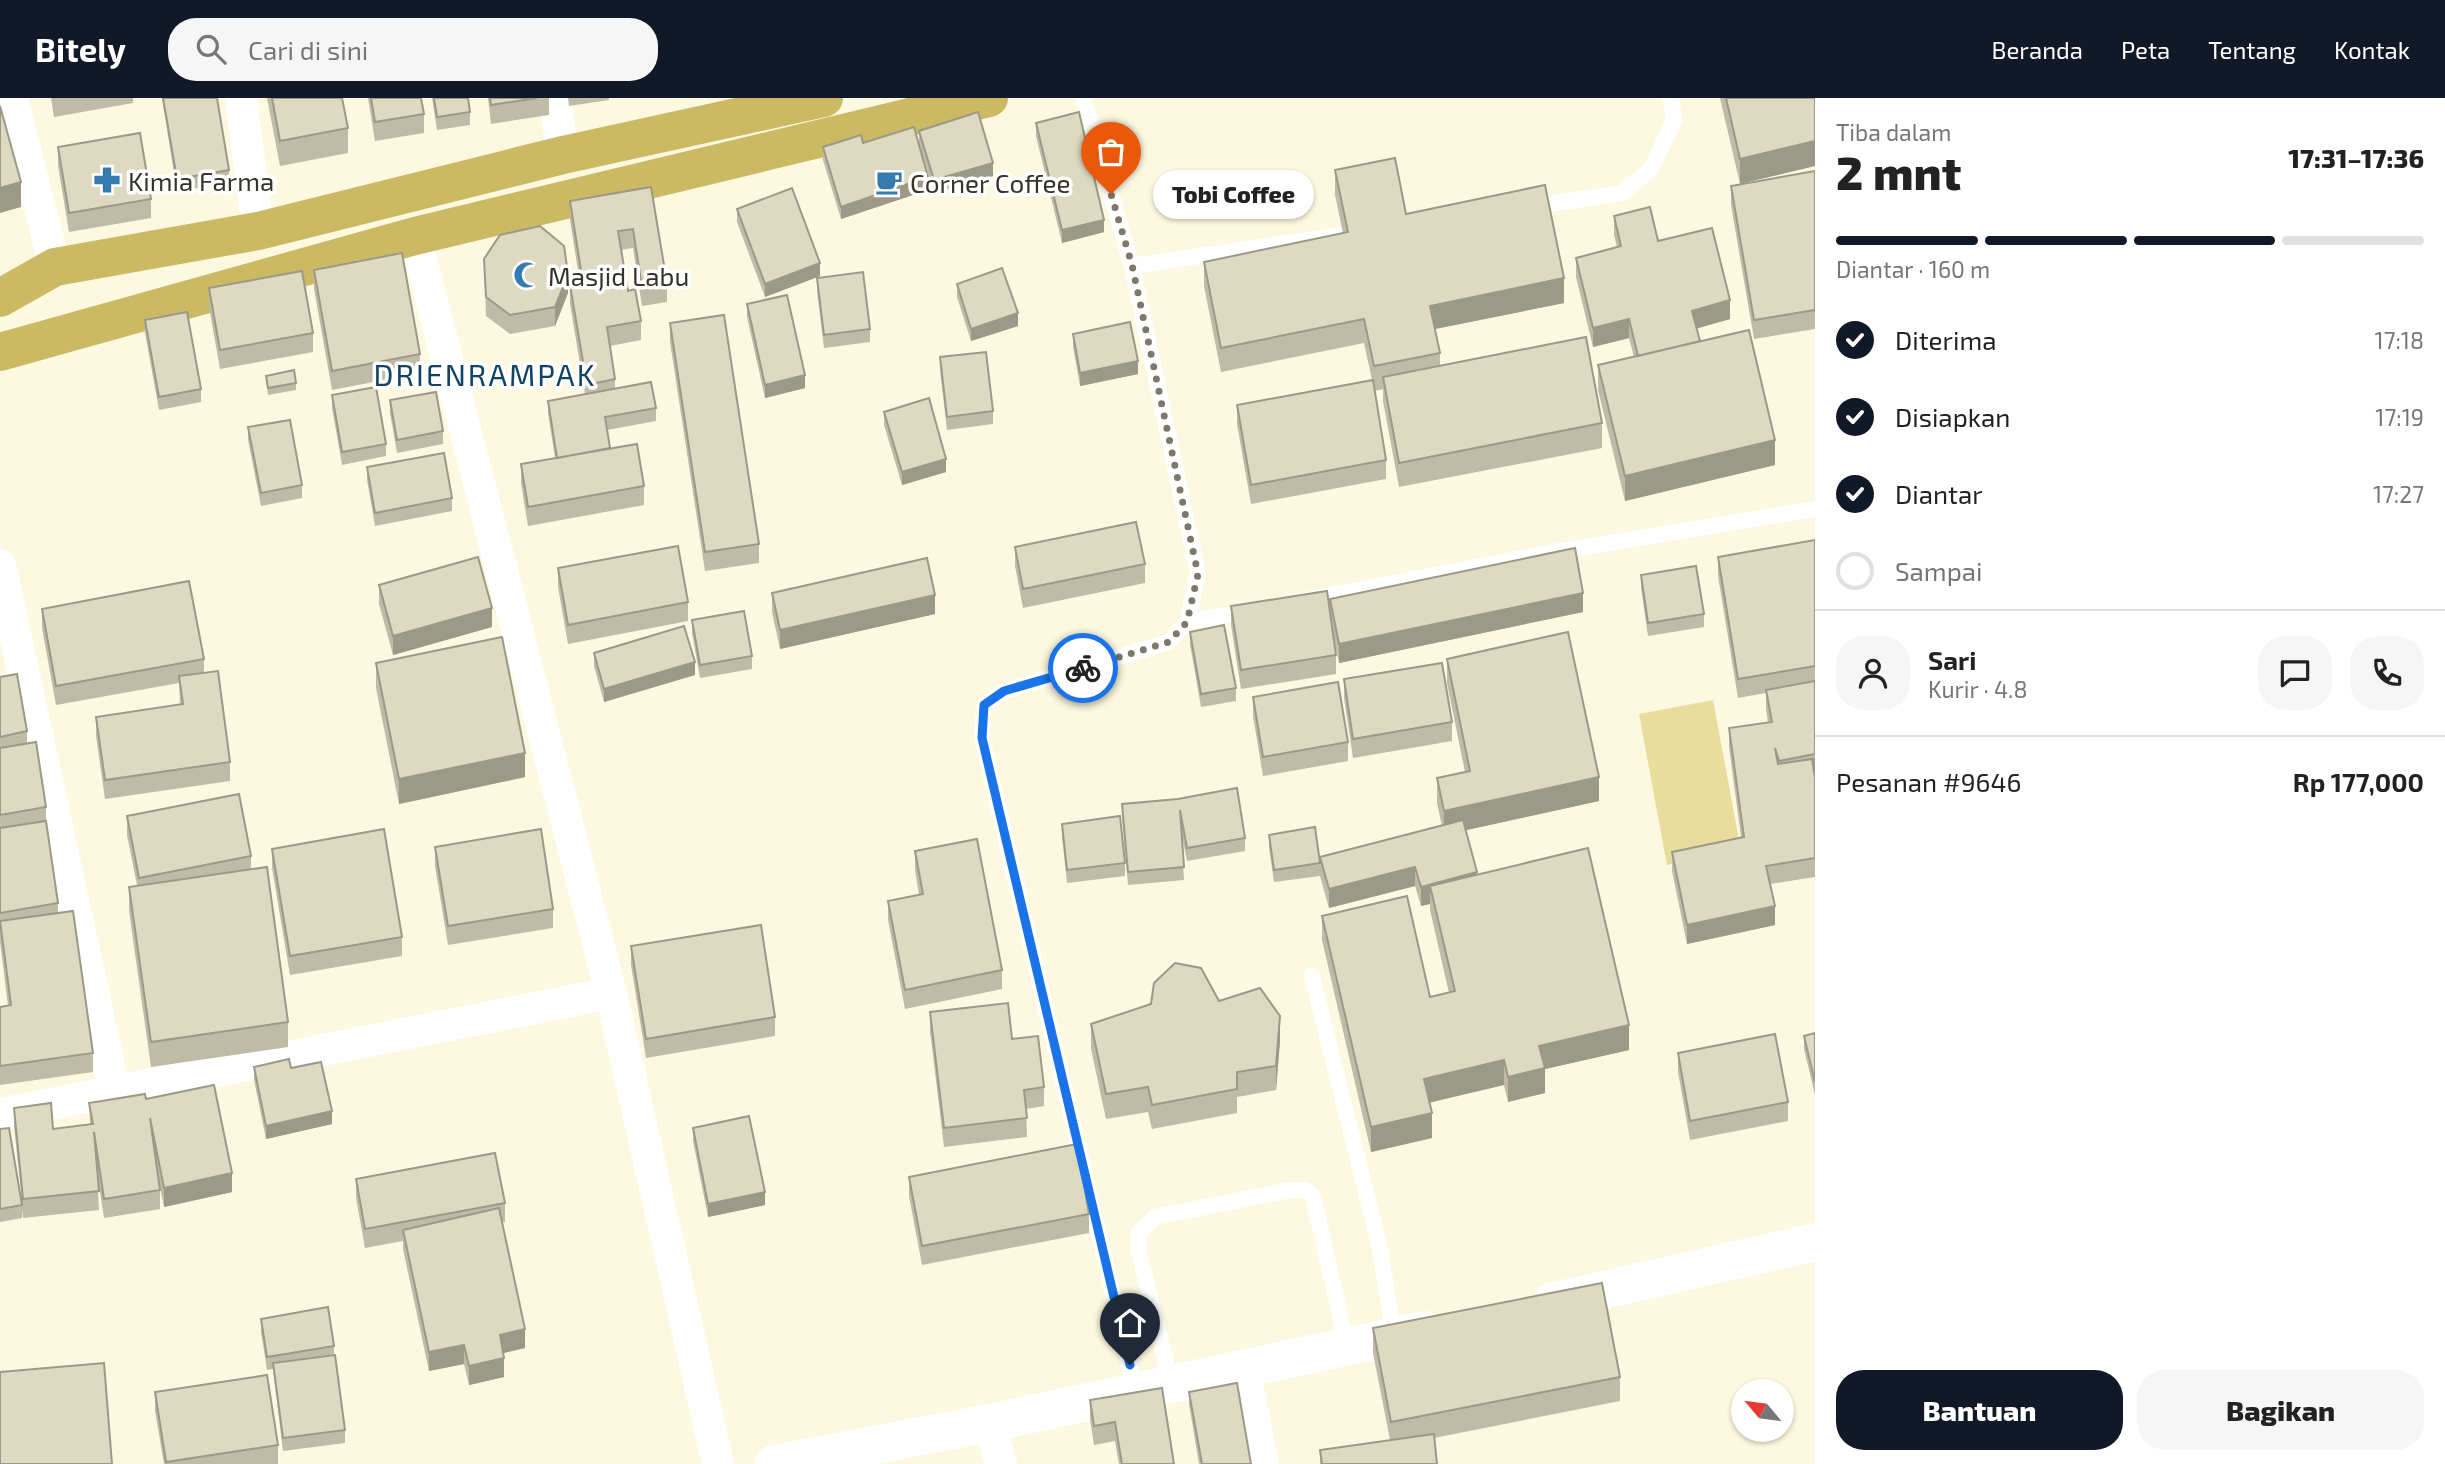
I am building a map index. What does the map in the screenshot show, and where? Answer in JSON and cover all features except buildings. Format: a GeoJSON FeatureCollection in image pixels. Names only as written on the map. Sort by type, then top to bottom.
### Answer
{"type":"FeatureCollection","features":[{"type":"Feature","properties":{"kind":"highway"},"geometry":{"type":"LineString","coordinates":[[0,298],[55,267],[258,231],[768,104],[824,98]]}},
{"type":"Feature","properties":{"kind":"highway"},"geometry":{"type":"LineString","coordinates":[[0,352],[415,236],[989,98]]}},
{"type":"Feature","properties":{"kind":"street"},"geometry":{"type":"LineString","coordinates":[[12,98],[55,267]]}},
{"type":"Feature","properties":{"kind":"street"},"geometry":{"type":"LineString","coordinates":[[241,98],[258,231]]}},
{"type":"Feature","properties":{"kind":"street"},"geometry":{"type":"LineString","coordinates":[[555,98],[563,155]]}},
{"type":"Feature","properties":{"kind":"street"},"geometry":{"type":"LineString","coordinates":[[415,236],[611,993],[718,1464]]}},
{"type":"Feature","properties":{"kind":"street"},"geometry":{"type":"LineString","coordinates":[[0,565],[13,677],[116,1093]]}},
{"type":"Feature","properties":{"kind":"street"},"geometry":{"type":"LineString","coordinates":[[0,1114],[611,993]]}},
{"type":"Feature","properties":{"kind":"street"},"geometry":{"type":"LineString","coordinates":[[1516,1310],[1815,1242]]}},
{"type":"Feature","properties":{"kind":"street"},"geometry":{"type":"LineString","coordinates":[[774,1464],[990,1423],[1462,1322]]}},
{"type":"Feature","properties":{"kind":"street"},"geometry":{"type":"LineString","coordinates":[[1244,1368],[1263,1464]]}},
{"type":"Feature","properties":{"kind":"street"},"geometry":{"type":"LineString","coordinates":[[990,1423],[1001,1464]]}},
{"type":"Feature","properties":{"kind":"lane"},"geometry":{"type":"LineString","coordinates":[[1083,98],[1132,265],[1198,574],[1187,622],[1169,642],[1004,691],[984,705],[982,738],[1154,1388]]}},
{"type":"Feature","properties":{"kind":"lane"},"geometry":{"type":"LineString","coordinates":[[1513,209],[1622,194],[1651,169],[1674,120],[1671,98]]}},
{"type":"Feature","properties":{"kind":"lane"},"geometry":{"type":"LineString","coordinates":[[1132,265],[1363,232]]}},
{"type":"Feature","properties":{"kind":"lane"},"geometry":{"type":"LineString","coordinates":[[1292,603],[1553,552],[1815,509]]}},
{"type":"Feature","properties":{"kind":"lane"},"geometry":{"type":"LineString","coordinates":[[1187,622],[1266,608]]}},
{"type":"Feature","properties":{"kind":"lane"},"geometry":{"type":"LineString","coordinates":[[1312,976],[1380,1250],[1394,1337]]}},
{"type":"Feature","properties":{"kind":"lane"},"geometry":{"type":"LineString","coordinates":[[1154,1388],[1139,1233],[1155,1217],[1290,1189],[1306,1190],[1313,1196],[1348,1347]]}},
{"type":"Feature","properties":{"kind":"shaded area"},"geometry":{"type":"Polygon","coordinates":[[[1713,700],[1741,850],[1667,865],[1639,714],[1713,700]]]}},
{"type":"Feature","properties":{"kind":"way so far"},"geometry":{"type":"LineString","coordinates":[[1083,668],[1169,642],[1187,622],[1198,574],[1132,265],[1111,194]]}},
{"type":"Feature","properties":{"kind":"place","name":"Kimia Farma"},"geometry":{"type":"Point","coordinates":[107,180]}},
{"type":"Feature","properties":{"kind":"place","name":"Corner Coffee"},"geometry":{"type":"Point","coordinates":[889,182]}},
{"type":"Feature","properties":{"kind":"place","name":"Tobi Coffee"},"geometry":{"type":"Point","coordinates":[1111,194]}},
{"type":"Feature","properties":{"kind":"place","name":"Masjid Labu"},"geometry":{"type":"Point","coordinates":[527,275]}},
{"type":"Feature","properties":{"kind":"district","name":"DRIENRAMPAK"},"geometry":{"type":"Point","coordinates":[485,374]}},
{"type":"Feature","properties":{"kind":"route"},"geometry":{"type":"LineString","coordinates":[[1083,668],[1004,691],[984,705],[982,738],[1130,1365]]}}]}
